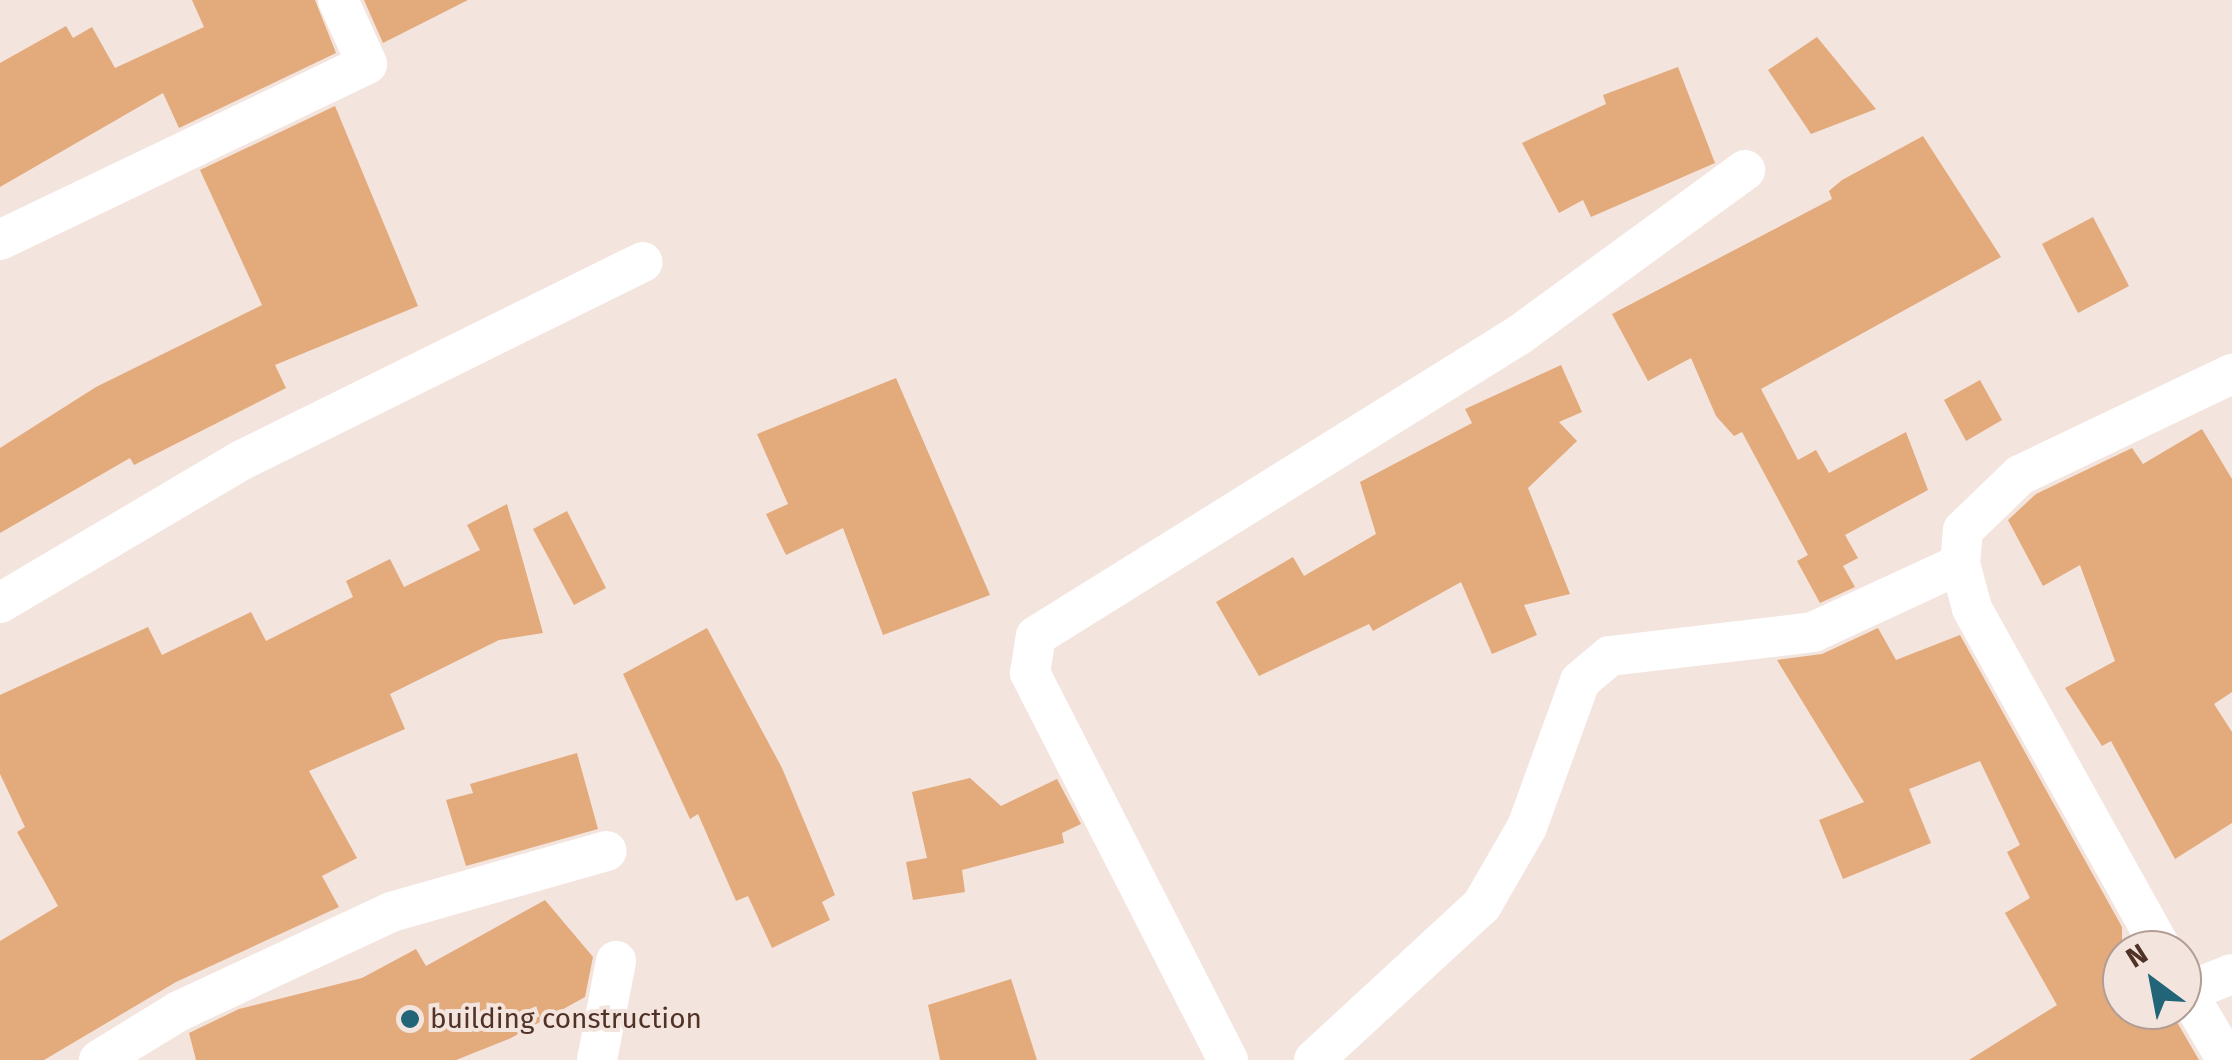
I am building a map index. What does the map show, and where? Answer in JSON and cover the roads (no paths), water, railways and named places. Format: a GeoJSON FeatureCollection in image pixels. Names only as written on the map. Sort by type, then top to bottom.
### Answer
{"type":"FeatureCollection","features":[{"type":"Feature","properties":{"kind":"street"},"geometry":{"type":"LineString","coordinates":[[0,240],[367,64],[338,0]]}},
{"type":"Feature","properties":{"kind":"street"},"geometry":{"type":"LineString","coordinates":[[1228,1060],[1030,673],[1036,636],[1519,335],[1745,170]]}},
{"type":"Feature","properties":{"kind":"street"},"geometry":{"type":"LineString","coordinates":[[0,604],[224,470],[642,262]]}},
{"type":"Feature","properties":{"kind":"street"},"geometry":{"type":"LineString","coordinates":[[2151,930],[1972,608],[1960,564],[1964,530],[2020,475],[2232,374]]}},
{"type":"Feature","properties":{"kind":"street"},"geometry":{"type":"LineString","coordinates":[[1314,1060],[1482,905],[1527,827],[1580,681],[1610,656],[1813,632],[1960,564]]}},
{"type":"Feature","properties":{"kind":"street"},"geometry":{"type":"LineString","coordinates":[[98,1060],[179,1011],[391,912],[607,850]]}},
{"type":"Feature","properties":{"kind":"street"},"geometry":{"type":"LineString","coordinates":[[597,1060],[616,962]]}},
{"type":"Feature","properties":{"kind":"street"},"geometry":{"type":"LineString","coordinates":[[2202,983],[2232,974]]}},
{"type":"Feature","properties":{"kind":"street"},"geometry":{"type":"LineString","coordinates":[[2202,1019],[2226,1060]]}},
{"type":"Feature","properties":{"kind":"place","name":"building construction"},"geometry":{"type":"Point","coordinates":[410,1019]}}]}
